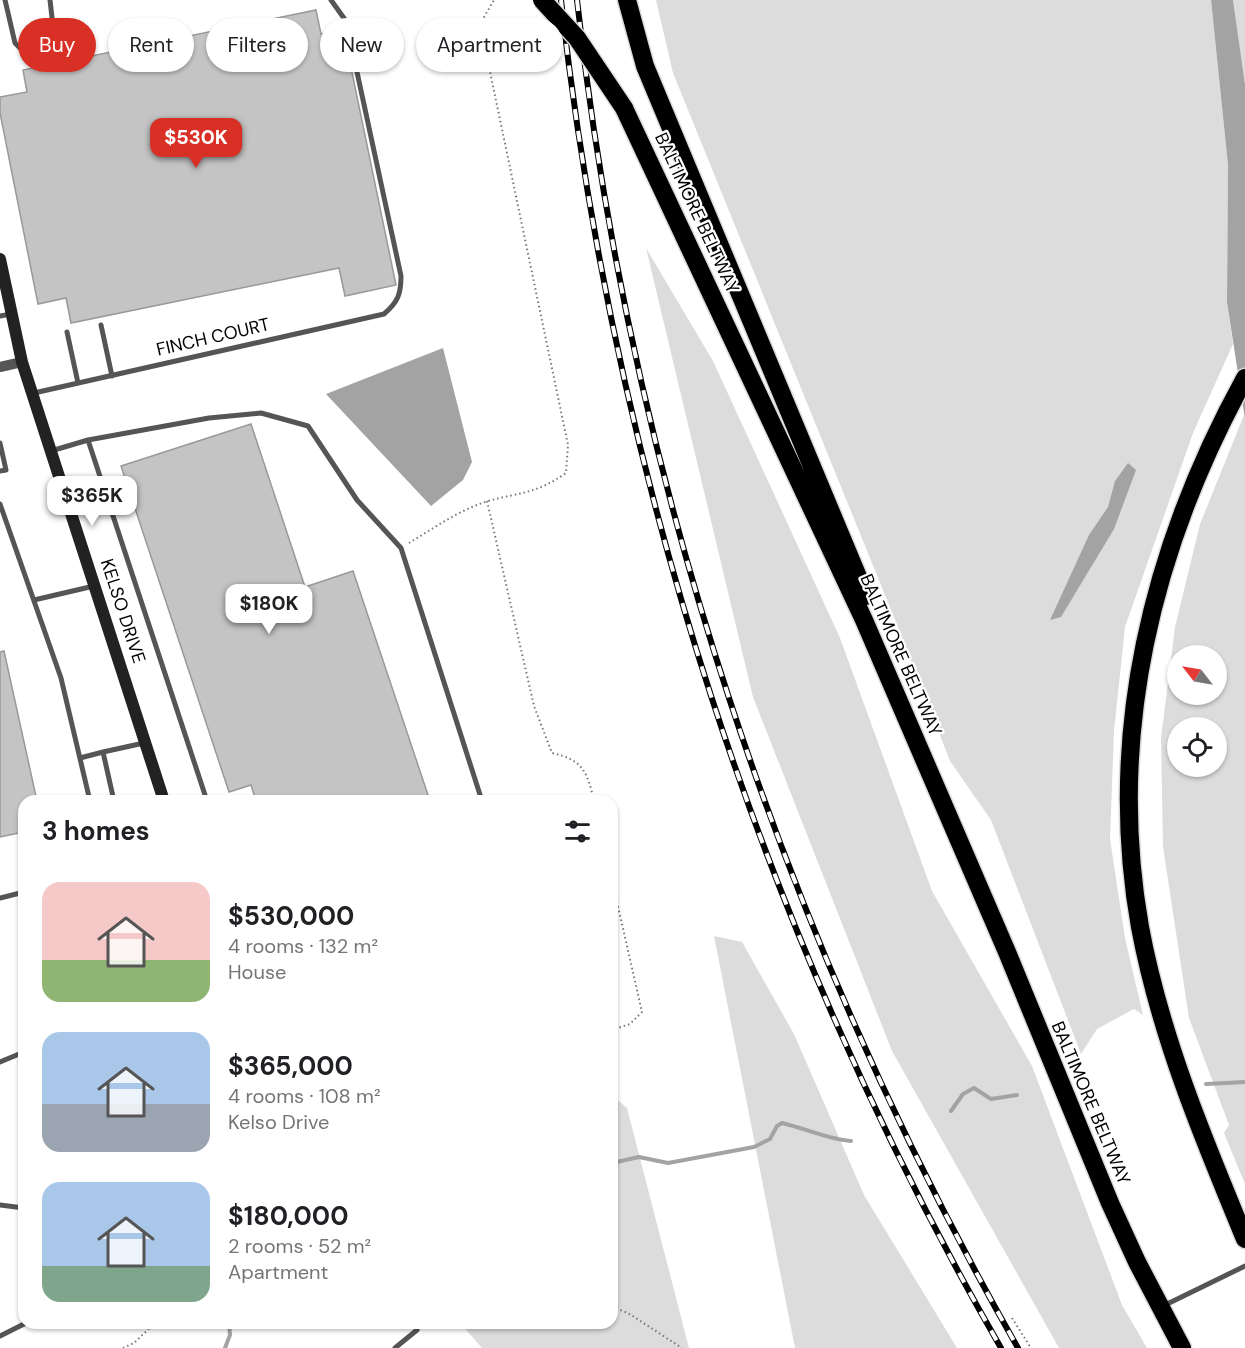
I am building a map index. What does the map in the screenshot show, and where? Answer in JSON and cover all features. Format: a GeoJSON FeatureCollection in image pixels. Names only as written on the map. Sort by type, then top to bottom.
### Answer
{"type":"FeatureCollection","features":[{"type":"Feature","properties":{"kind":"highway","name":"BALTIMORE BELTWAY"},"geometry":{"type":"LineString","coordinates":[[542,0],[578,38],[624,108],[864,620],[1007,952],[1110,1203],[1182,1348]]}},
{"type":"Feature","properties":{"kind":"highway"},"geometry":{"type":"LineString","coordinates":[[627,0],[645,66],[874,617],[1007,952]]}},
{"type":"Feature","properties":{"kind":"highway"},"geometry":{"type":"LineString","coordinates":[[1245,378],[1208,448],[1175,529],[1148,623],[1134,710],[1130,807],[1133,867],[1139,916],[1155,990],[1186,1092],[1245,1239]]}},
{"type":"Feature","properties":{"kind":"street","name":"KELSO DRIVE"},"geometry":{"type":"LineString","coordinates":[[0,259],[6,315],[96,585],[162,795]]}},
{"type":"Feature","properties":{"kind":"street"},"geometry":{"type":"LineString","coordinates":[[0,367],[22,362]]}},
{"type":"Feature","properties":{"kind":"lane"},"geometry":{"type":"LineString","coordinates":[[5,0],[15,43],[23,51],[49,46],[54,34],[50,0]]}},
{"type":"Feature","properties":{"kind":"lane","name":"FINCH COURT"},"geometry":{"type":"LineString","coordinates":[[33,394],[384,314],[397,304],[401,292],[401,276],[394,241],[346,21],[331,0]]}},
{"type":"Feature","properties":{"kind":"lane"},"geometry":{"type":"LineString","coordinates":[[101,325],[112,376]]}},
{"type":"Feature","properties":{"kind":"lane"},"geometry":{"type":"LineString","coordinates":[[67,332],[78,383]]}},
{"type":"Feature","properties":{"kind":"lane"},"geometry":{"type":"LineString","coordinates":[[51,451],[88,440],[209,418],[261,413],[308,426],[357,500],[401,548],[480,795]]}},
{"type":"Feature","properties":{"kind":"lane"},"geometry":{"type":"LineString","coordinates":[[88,440],[205,795]]}},
{"type":"Feature","properties":{"kind":"lane"},"geometry":{"type":"LineString","coordinates":[[0,443],[6,470],[0,471]]}},
{"type":"Feature","properties":{"kind":"lane"},"geometry":{"type":"LineString","coordinates":[[0,504],[61,678],[89,795]]}},
{"type":"Feature","properties":{"kind":"lane"},"geometry":{"type":"LineString","coordinates":[[34,600],[96,585]]}},
{"type":"Feature","properties":{"kind":"lane"},"geometry":{"type":"LineString","coordinates":[[80,758],[146,743]]}},
{"type":"Feature","properties":{"kind":"lane"},"geometry":{"type":"LineString","coordinates":[[103,752],[113,795]]}},
{"type":"Feature","properties":{"kind":"lane"},"geometry":{"type":"LineString","coordinates":[[0,898],[18,894]]}},
{"type":"Feature","properties":{"kind":"lane"},"geometry":{"type":"LineString","coordinates":[[0,1062],[18,1054]]}},
{"type":"Feature","properties":{"kind":"lane"},"geometry":{"type":"LineString","coordinates":[[0,1205],[18,1207]]}},
{"type":"Feature","properties":{"kind":"lane"},"geometry":{"type":"LineString","coordinates":[[1160,1307],[1245,1266]]}},
{"type":"Feature","properties":{"kind":"lane"},"geometry":{"type":"LineString","coordinates":[[0,1336],[18,1327]]}},
{"type":"Feature","properties":{"kind":"lane"},"geometry":{"type":"LineString","coordinates":[[395,1348],[417,1330]]}},
{"type":"Feature","properties":{"kind":"path"},"geometry":{"type":"LineString","coordinates":[[401,548],[440,522],[487,501],[525,494],[548,486],[566,473],[568,445],[480,24],[494,0]]}},
{"type":"Feature","properties":{"kind":"path"},"geometry":{"type":"LineString","coordinates":[[487,501],[534,706],[552,753],[570,757],[584,768],[592,795]]}},
{"type":"Feature","properties":{"kind":"path"},"geometry":{"type":"LineString","coordinates":[[618,906],[642,1012],[630,1024],[618,1028]]}},
{"type":"Feature","properties":{"kind":"path"},"geometry":{"type":"LineString","coordinates":[[618,1309],[628,1313],[682,1348]]}},
{"type":"Feature","properties":{"kind":"path"},"geometry":{"type":"LineString","coordinates":[[1012,1318],[1031,1348]]}},
{"type":"Feature","properties":{"kind":"path"},"geometry":{"type":"LineString","coordinates":[[123,1348],[134,1343],[149,1329]]}},
{"type":"Feature","properties":{"kind":"shaded area"},"geometry":{"type":"Polygon","coordinates":[[[656,0],[1211,0],[1228,165],[1227,302],[1233,344],[1193,433],[1125,627],[1114,731],[1110,839],[1125,938],[1143,1015],[1134,1009],[1097,1029],[1081,1054],[991,820],[950,761],[673,73],[656,0]]]}},
{"type":"Feature","properties":{"kind":"shaded area"},"geometry":{"type":"Polygon","coordinates":[[[1211,0],[1233,0],[1245,84],[1245,419],[1227,302],[1228,165],[1211,0]]]}},
{"type":"Feature","properties":{"kind":"shaded area"},"geometry":{"type":"Polygon","coordinates":[[[1233,0],[1245,0],[1245,84],[1233,0]]]}},
{"type":"Feature","properties":{"kind":"shaded area"},"geometry":{"type":"Polygon","coordinates":[[[646,248],[713,361],[840,638],[932,891],[1032,1066],[1122,1305],[1147,1348],[1059,1348],[892,1051],[753,697],[646,248]]]}},
{"type":"Feature","properties":{"kind":"shaded area"},"geometry":{"type":"Polygon","coordinates":[[[443,348],[472,462],[463,480],[431,506],[326,394],[443,348]]]}},
{"type":"Feature","properties":{"kind":"shaded area"},"geometry":{"type":"Polygon","coordinates":[[[1244,415],[1245,1184],[1224,1133],[1229,1125],[1189,1018],[1163,847],[1161,738],[1167,690],[1167,705],[1227,705],[1227,645],[1173,645],[1200,524],[1244,415]]]}},
{"type":"Feature","properties":{"kind":"shaded area"},"geometry":{"type":"Polygon","coordinates":[[[1128,463],[1136,470],[1114,529],[1061,617],[1050,620],[1089,535],[1108,507],[1115,481],[1128,463]]]}},
{"type":"Feature","properties":{"kind":"shaded area"},"geometry":{"type":"Polygon","coordinates":[[[714,936],[742,942],[794,1034],[864,1195],[957,1348],[795,1348],[714,936]]]}},
{"type":"Feature","properties":{"kind":"shaded area"},"geometry":{"type":"Polygon","coordinates":[[[618,1100],[627,1108],[689,1348],[482,1348],[465,1329],[618,1329],[618,1100]]]}},
{"type":"Feature","properties":{"kind":"building"},"geometry":{"type":"Polygon","coordinates":[[[316,10],[320,29],[320,72],[352,72],[396,285],[345,296],[339,268],[71,323],[66,298],[38,304],[0,113],[0,97],[27,92],[23,72],[96,72],[96,55],[108,53],[108,72],[194,72],[194,35],[206,33],[206,72],[308,72],[308,18],[277,18],[316,10]]]}},
{"type":"Feature","properties":{"kind":"building"},"geometry":{"type":"Polygon","coordinates":[[[251,424],[305,587],[353,571],[428,795],[254,795],[251,785],[229,792],[121,466],[251,424]]]}},
{"type":"Feature","properties":{"kind":"building"},"geometry":{"type":"Polygon","coordinates":[[[4,651],[36,795],[18,795],[18,833],[0,837],[0,652],[4,651]]]}},
{"type":"Feature","properties":{"kind":"waterway"},"geometry":{"type":"LineString","coordinates":[[1206,1084],[1245,1082]]}},
{"type":"Feature","properties":{"kind":"waterway"},"geometry":{"type":"LineString","coordinates":[[951,1111],[963,1094],[974,1088],[991,1099],[1017,1095]]}},
{"type":"Feature","properties":{"kind":"waterway"},"geometry":{"type":"LineString","coordinates":[[618,1162],[639,1157],[668,1163],[754,1147],[770,1139],[777,1126],[782,1123],[851,1141]]}},
{"type":"Feature","properties":{"kind":"waterway"},"geometry":{"type":"LineString","coordinates":[[225,1348],[230,1335],[230,1329]]}},
{"type":"Feature","properties":{"kind":"railway"},"geometry":{"type":"LineString","coordinates":[[561,0],[585,177],[618,353],[660,526],[711,696],[771,864],[839,1029],[916,1190],[1001,1348]]}},
{"type":"Feature","properties":{"kind":"railway"},"geometry":{"type":"LineString","coordinates":[[577,0],[601,178],[635,353],[677,526],[728,696],[788,864],[857,1029],[933,1190],[1018,1348]]}}]}
